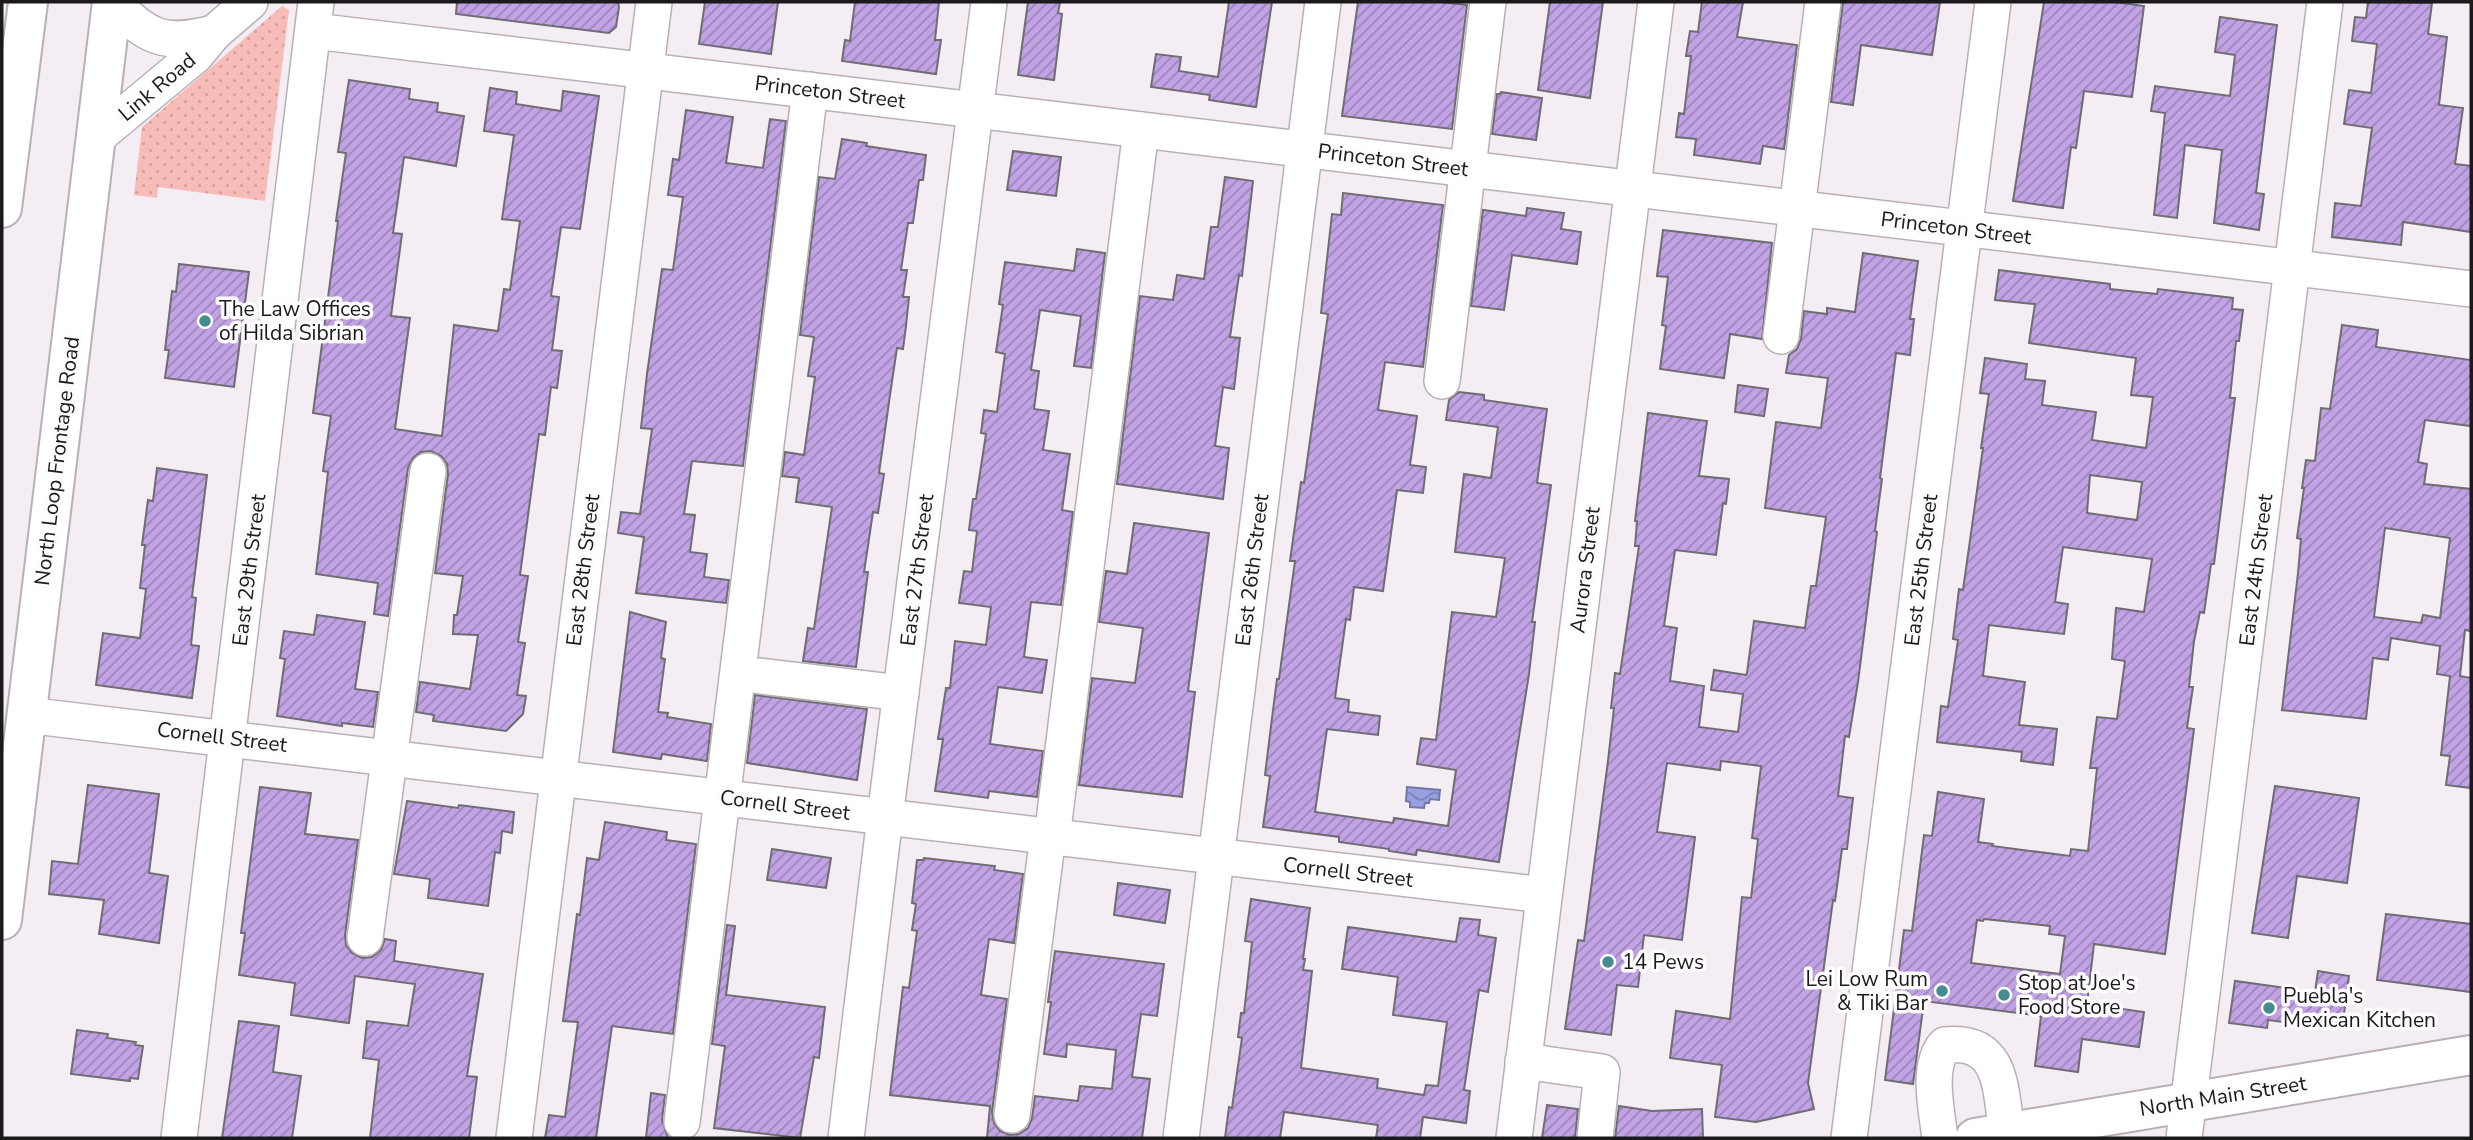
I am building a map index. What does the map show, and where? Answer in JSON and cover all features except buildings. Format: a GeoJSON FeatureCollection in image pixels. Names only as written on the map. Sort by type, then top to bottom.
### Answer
{"type":"FeatureCollection","features":[{"type":"Feature","properties":{"kind":"main road"},"geometry":{"type":"LineString","coordinates":[[2,208],[28,2]]}},
{"type":"Feature","properties":{"kind":"main road","name":"North Loop Frontage Road"},"geometry":{"type":"LineString","coordinates":[[2,920],[112,2]]}},
{"type":"Feature","properties":{"kind":"main road","name":"North Main Street"},"geometry":{"type":"LineString","coordinates":[[1991,1135],[2186,1120],[2471,1055]]}},
{"type":"Feature","properties":{"kind":"street","name":"Link Road"},"geometry":{"type":"LineString","coordinates":[[112,2],[140,28],[157,37],[179,40],[214,33]]}},
{"type":"Feature","properties":{"kind":"street","name":"Link Road"},"geometry":{"type":"LineString","coordinates":[[96,138],[195,55],[214,33],[250,2]]}},
{"type":"Feature","properties":{"kind":"street","name":"East 28th Street"},"geometry":{"type":"LineString","coordinates":[[514,1138],[654,2]]}},
{"type":"Feature","properties":{"kind":"street","name":"East 27th Street"},"geometry":{"type":"LineString","coordinates":[[846,1138],[989,2]]}},
{"type":"Feature","properties":{"kind":"street","name":"East 26th Street"},"geometry":{"type":"LineString","coordinates":[[1181,1138],[1323,2]]}},
{"type":"Feature","properties":{"kind":"street"},"geometry":{"type":"LineString","coordinates":[[1442,381],[1488,2]]}},
{"type":"Feature","properties":{"kind":"street","name":"Aurora Street"},"geometry":{"type":"LineString","coordinates":[[1514,1138],[1656,2]]}},
{"type":"Feature","properties":{"kind":"street"},"geometry":{"type":"LineString","coordinates":[[1781,336],[1823,2]]}},
{"type":"Feature","properties":{"kind":"street","name":"East 25th Street"},"geometry":{"type":"LineString","coordinates":[[1849,1138],[1993,2]]}},
{"type":"Feature","properties":{"kind":"street","name":"East 24th Street"},"geometry":{"type":"LineString","coordinates":[[2186,1120],[2325,2]]}},
{"type":"Feature","properties":{"kind":"street","name":"Princeton Street"},"geometry":{"type":"LineString","coordinates":[[315,16],[645,70],[2471,289]]}},
{"type":"Feature","properties":{"kind":"street","name":"East 29th Street"},"geometry":{"type":"LineString","coordinates":[[179,1138],[315,16]]}},
{"type":"Feature","properties":{"kind":"street"},"geometry":{"type":"LineString","coordinates":[[682,1122],[810,90]]}},
{"type":"Feature","properties":{"kind":"street"},"geometry":{"type":"LineString","coordinates":[[1012,1115],[1141,130]]}},
{"type":"Feature","properties":{"kind":"street"},"geometry":{"type":"LineString","coordinates":[[365,938],[428,471]]}},
{"type":"Feature","properties":{"kind":"street"},"geometry":{"type":"LineString","coordinates":[[760,676],[901,693]]}},
{"type":"Feature","properties":{"kind":"street","name":"Cornell Street"},"geometry":{"type":"LineString","coordinates":[[26,715],[1544,895]]}},
{"type":"Feature","properties":{"kind":"street"},"geometry":{"type":"LineString","coordinates":[[1940,1138],[1934,1093],[1939,1052],[1945,1045],[1959,1044],[1984,1052],[1993,1061],[1997,1072],[1991,1135]]}},
{"type":"Feature","properties":{"kind":"street"},"geometry":{"type":"LineString","coordinates":[[1523,1061],[1602,1072],[1595,1138]]}},
{"type":"Feature","properties":{"kind":"shaded area"},"geometry":{"type":"Polygon","coordinates":[[[282,6],[289,10],[265,201],[158,187],[157,198],[134,195],[142,127],[282,6]]]}},
{"type":"Feature","properties":{"kind":"water"},"geometry":{"type":"Polygon","coordinates":[[[1407,787],[1440,790],[1439,800],[1430,799],[1424,808],[1410,807],[1410,802],[1406,801],[1407,787]]]}},
{"type":"Feature","properties":{"kind":"place","name":"The Law Offices of Hilda Sibrian"},"geometry":{"type":"Point","coordinates":[205,321]}},
{"type":"Feature","properties":{"kind":"place","name":"14 Pews"},"geometry":{"type":"Point","coordinates":[1608,962]}},
{"type":"Feature","properties":{"kind":"place","name":"Lei Low Rum & Tiki Bar"},"geometry":{"type":"Point","coordinates":[1942,991]}},
{"type":"Feature","properties":{"kind":"place","name":"Stop at Joe's Food Store"},"geometry":{"type":"Point","coordinates":[2004,995]}},
{"type":"Feature","properties":{"kind":"place","name":"Puebla's Mexican Kitchen"},"geometry":{"type":"Point","coordinates":[2269,1008]}}]}
